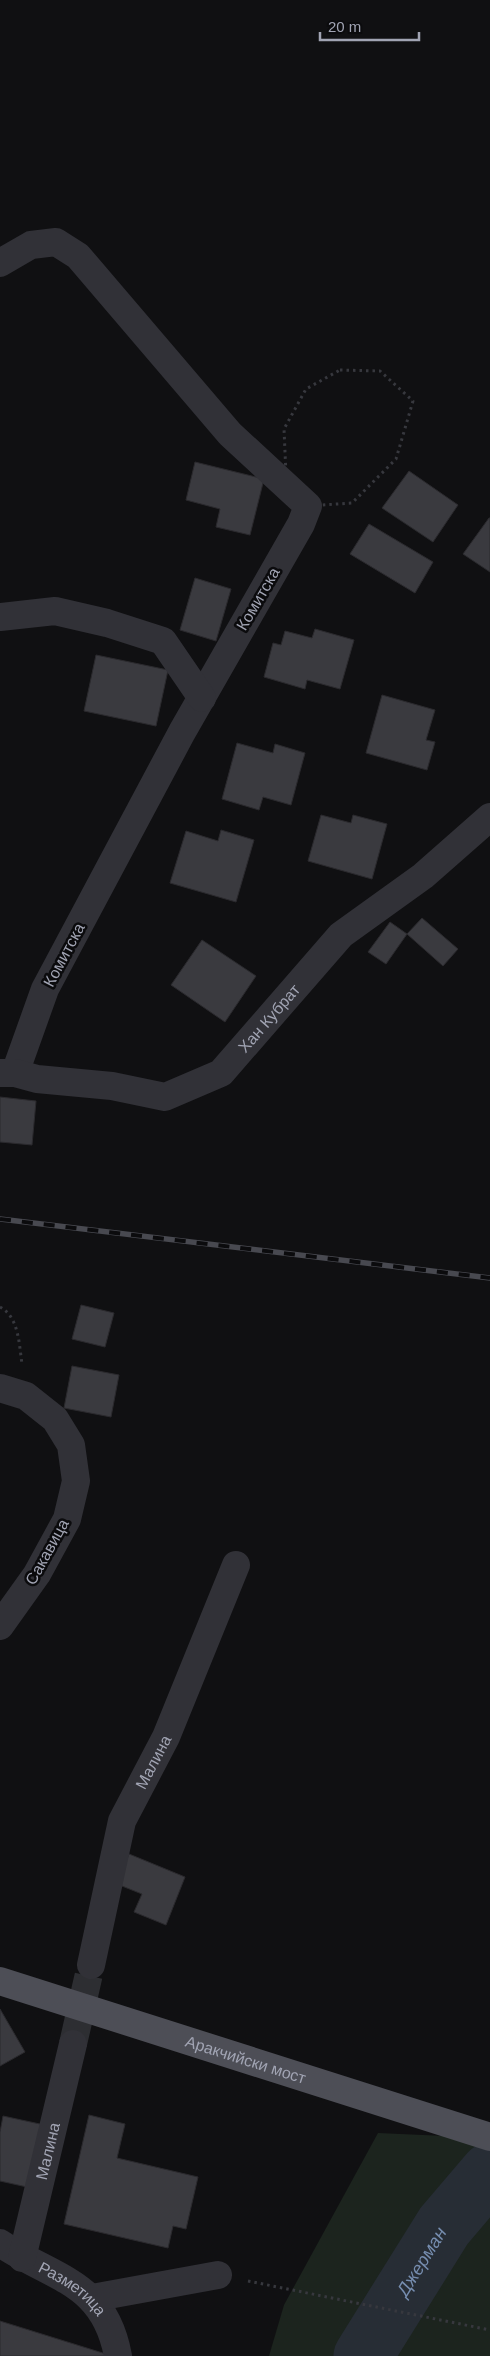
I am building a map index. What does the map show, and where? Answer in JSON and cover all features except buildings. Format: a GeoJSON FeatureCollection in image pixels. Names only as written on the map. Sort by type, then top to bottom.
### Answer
{"type":"FeatureCollection","features":[{"type":"Feature","properties":{"kind":"main road","name":"Аракчийски мост"},"geometry":{"type":"LineString","coordinates":[[0,1981],[241,2060],[490,2138]]}},
{"type":"Feature","properties":{"kind":"street"},"geometry":{"type":"LineString","coordinates":[[0,263],[31,245],[56,242],[78,256],[230,434],[308,506]]}},
{"type":"Feature","properties":{"kind":"street","name":"Комитска"},"geometry":{"type":"LineString","coordinates":[[7,1073],[45,989],[202,698],[301,524],[308,506]]}},
{"type":"Feature","properties":{"kind":"street"},"geometry":{"type":"LineString","coordinates":[[0,617],[55,611],[108,623],[162,641],[202,698]]}},
{"type":"Feature","properties":{"kind":"street","name":"Хан Кубрат"},"geometry":{"type":"LineString","coordinates":[[7,1073],[37,1079],[112,1086],[165,1097],[221,1073],[341,935],[424,876],[490,817]]}},
{"type":"Feature","properties":{"kind":"street","name":"Сакавица"},"geometry":{"type":"LineString","coordinates":[[0,1388],[26,1396],[55,1419],[71,1445],[76,1481],[67,1519],[37,1574],[0,1626]]}},
{"type":"Feature","properties":{"kind":"street","name":"Малина"},"geometry":{"type":"LineString","coordinates":[[91,1965],[122,1822],[166,1737],[236,1564]]}},
{"type":"Feature","properties":{"kind":"street","name":"Малина"},"geometry":{"type":"LineString","coordinates":[[11,2251],[73,2044]]}},
{"type":"Feature","properties":{"kind":"street","name":"Разметица"},"geometry":{"type":"LineString","coordinates":[[11,2251],[75,2285],[92,2298],[106,2316],[115,2339],[118,2356]]}},
{"type":"Feature","properties":{"kind":"street"},"geometry":{"type":"LineString","coordinates":[[92,2298],[218,2275]]}},
{"type":"Feature","properties":{"kind":"path"},"geometry":{"type":"LineString","coordinates":[[340,370],[380,371],[413,401],[396,459],[352,502],[308,506],[286,475],[284,429],[306,389],[340,370]]}},
{"type":"Feature","properties":{"kind":"path"},"geometry":{"type":"LineString","coordinates":[[0,1306],[8,1311],[18,1333],[26,1396]]}},
{"type":"Feature","properties":{"kind":"path"},"geometry":{"type":"LineString","coordinates":[[218,2275],[490,2330]]}},
{"type":"Feature","properties":{"kind":"shaded area"},"geometry":{"type":"Polygon","coordinates":[[[378,2133],[490,2138],[490,2356],[269,2356],[284,2305],[378,2133]]]}},
{"type":"Feature","properties":{"kind":"waterway","name":"Джерман"},"geometry":{"type":"LineString","coordinates":[[363,2356],[444,2226],[490,2172]]}},
{"type":"Feature","properties":{"kind":"tunnel"},"geometry":{"type":"LineString","coordinates":[[73,2044],[91,1965]]}},
{"type":"Feature","properties":{"kind":"railway"},"geometry":{"type":"LineString","coordinates":[[0,1219],[490,1278]]}}]}
